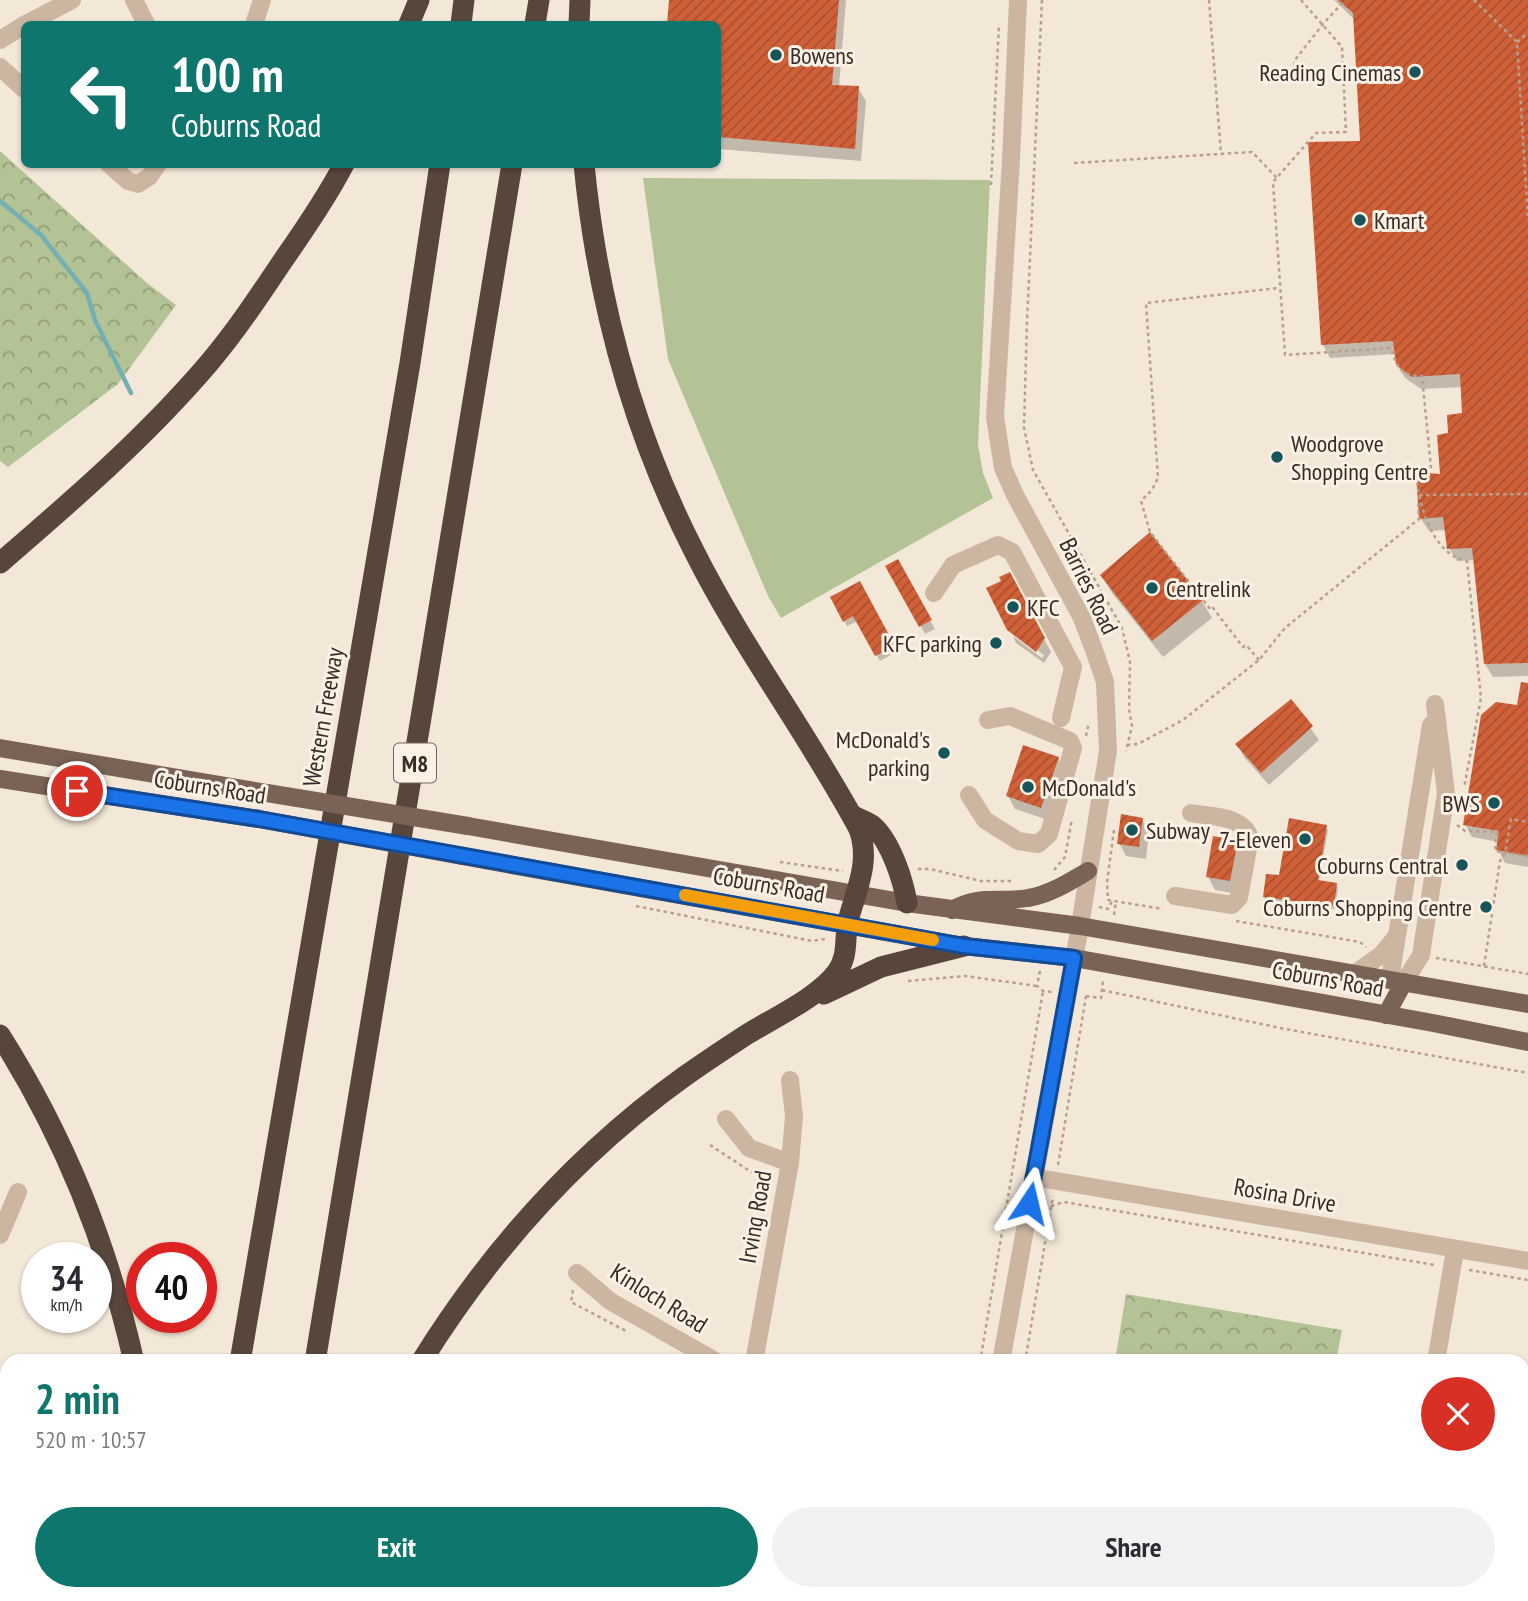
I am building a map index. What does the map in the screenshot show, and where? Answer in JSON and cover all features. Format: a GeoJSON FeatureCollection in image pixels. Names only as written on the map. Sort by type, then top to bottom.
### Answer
{"type":"FeatureCollection","features":[{"type":"Feature","properties":{"kind":"highway"},"geometry":{"type":"LineString","coordinates":[[410,21],[419,0]]}},
{"type":"Feature","properties":{"kind":"highway"},"geometry":{"type":"LineString","coordinates":[[461,21],[464,0]]}},
{"type":"Feature","properties":{"kind":"highway"},"geometry":{"type":"LineString","coordinates":[[536,21],[539,0]]}},
{"type":"Feature","properties":{"kind":"highway"},"geometry":{"type":"LineString","coordinates":[[579,21],[580,0]]}},
{"type":"Feature","properties":{"kind":"highway"},"geometry":{"type":"LineString","coordinates":[[0,563],[102,475],[210,362],[296,242],[342,168]]}},
{"type":"Feature","properties":{"kind":"highway","name":"Western Freeway"},"geometry":{"type":"LineString","coordinates":[[241,1354],[406,391],[439,168]]}},
{"type":"Feature","properties":{"kind":"highway","name":"M8"},"geometry":{"type":"LineString","coordinates":[[316,1354],[511,168]]}},
{"type":"Feature","properties":{"kind":"highway"},"geometry":{"type":"LineString","coordinates":[[584,168],[594,247],[611,326],[633,404],[658,471],[694,552],[853,816],[863,840],[860,883],[843,963],[836,974],[789,1010]]}},
{"type":"Feature","properties":{"kind":"highway"},"geometry":{"type":"LineString","coordinates":[[853,816],[873,826],[887,847],[899,873],[907,902]]}},
{"type":"Feature","properties":{"kind":"highway"},"geometry":{"type":"LineString","coordinates":[[426,1354],[482,1272],[522,1223],[604,1141],[684,1076],[789,1010],[881,967],[964,946]]}},
{"type":"Feature","properties":{"kind":"highway"},"geometry":{"type":"LineString","coordinates":[[0,1035],[41,1103],[82,1192],[111,1270],[132,1354]]}},
{"type":"Feature","properties":{"kind":"main road","name":"Coburns Road"},"geometry":{"type":"LineString","coordinates":[[0,748],[468,826],[860,883],[907,902],[1080,926],[1528,1004]]}},
{"type":"Feature","properties":{"kind":"main road","name":"Coburns Road"},"geometry":{"type":"LineString","coordinates":[[0,779],[259,819],[848,932],[1074,958],[1528,1042]]}},
{"type":"Feature","properties":{"kind":"main road"},"geometry":{"type":"LineString","coordinates":[[952,910],[965,902],[978,899],[1027,898],[1043,894],[1088,871]]}},
{"type":"Feature","properties":{"kind":"main road"},"geometry":{"type":"LineString","coordinates":[[1386,1014],[1397,981]]}},
{"type":"Feature","properties":{"kind":"street"},"geometry":{"type":"LineString","coordinates":[[33,21],[72,0]]}},
{"type":"Feature","properties":{"kind":"street"},"geometry":{"type":"LineString","coordinates":[[134,0],[144,21]]}},
{"type":"Feature","properties":{"kind":"street"},"geometry":{"type":"LineString","coordinates":[[255,21],[262,0]]}},
{"type":"Feature","properties":{"kind":"street","name":"Barries Road"},"geometry":{"type":"LineString","coordinates":[[1002,1354],[1080,926],[1108,751],[1105,682],[1082,618],[1021,508],[1003,468],[995,417],[1018,0]]}},
{"type":"Feature","properties":{"kind":"street"},"geometry":{"type":"LineString","coordinates":[[0,40],[21,27]]}},
{"type":"Feature","properties":{"kind":"street"},"geometry":{"type":"LineString","coordinates":[[0,67],[21,86]]}},
{"type":"Feature","properties":{"kind":"street"},"geometry":{"type":"LineString","coordinates":[[113,168],[128,181],[138,184],[155,168]]}},
{"type":"Feature","properties":{"kind":"street"},"geometry":{"type":"LineString","coordinates":[[934,593],[953,565],[998,545],[1012,552],[1073,667],[1061,718]]}},
{"type":"Feature","properties":{"kind":"street"},"geometry":{"type":"LineString","coordinates":[[1435,704],[1446,793],[1421,955],[1397,981],[1397,930],[1435,704]]}},
{"type":"Feature","properties":{"kind":"street"},"geometry":{"type":"LineString","coordinates":[[969,795],[985,820],[1018,841],[1038,844],[1049,834],[1073,748],[1070,741],[1010,716],[988,720]]}},
{"type":"Feature","properties":{"kind":"street"},"geometry":{"type":"LineString","coordinates":[[1174,904],[1232,905],[1239,898],[1250,838],[1247,828],[1240,822],[1191,813]]}},
{"type":"Feature","properties":{"kind":"street"},"geometry":{"type":"LineString","coordinates":[[1412,838],[1438,842]]}},
{"type":"Feature","properties":{"kind":"street"},"geometry":{"type":"LineString","coordinates":[[1354,974],[1381,956],[1418,889],[1431,890]]}},
{"type":"Feature","properties":{"kind":"street","name":"Coburns Road"},"geometry":{"type":"LineString","coordinates":[[1500,999],[1528,998]]}},
{"type":"Feature","properties":{"kind":"street","name":"Irving Road"},"geometry":{"type":"LineString","coordinates":[[755,1354],[790,1163],[794,1116],[790,1080]]}},
{"type":"Feature","properties":{"kind":"street"},"geometry":{"type":"LineString","coordinates":[[726,1119],[749,1148],[790,1163]]}},
{"type":"Feature","properties":{"kind":"street","name":"Rosina Drive"},"geometry":{"type":"LineString","coordinates":[[1033,1177],[1454,1258],[1528,1261]]}},
{"type":"Feature","properties":{"kind":"street"},"geometry":{"type":"LineString","coordinates":[[0,1236],[18,1192]]}},
{"type":"Feature","properties":{"kind":"street"},"geometry":{"type":"LineString","coordinates":[[1437,1354],[1454,1258]]}},
{"type":"Feature","properties":{"kind":"street","name":"Kinloch Road"},"geometry":{"type":"LineString","coordinates":[[577,1273],[610,1300],[704,1354]]}},
{"type":"Feature","properties":{"kind":"path"},"geometry":{"type":"LineString","coordinates":[[1042,0],[1024,428],[1033,470],[1122,628],[1130,662],[1129,709],[1132,726],[1124,758]]}},
{"type":"Feature","properties":{"kind":"path"},"geometry":{"type":"LineString","coordinates":[[1209,0],[1221,154]]}},
{"type":"Feature","properties":{"kind":"path"},"geometry":{"type":"LineString","coordinates":[[1127,745],[1138,744],[1183,720],[1259,660],[1285,628],[1419,519],[1416,472],[1431,467],[1422,376],[1412,377],[1396,365],[1391,348],[1285,355],[1273,182],[1316,133],[1346,132],[1342,47],[1301,0]]}},
{"type":"Feature","properties":{"kind":"path"},"geometry":{"type":"LineString","coordinates":[[1293,80],[1295,60],[1322,24],[1345,0]]}},
{"type":"Feature","properties":{"kind":"path"},"geometry":{"type":"LineString","coordinates":[[1474,0],[1517,42],[1528,219]]}},
{"type":"Feature","properties":{"kind":"path"},"geometry":{"type":"LineString","coordinates":[[991,186],[999,13]]}},
{"type":"Feature","properties":{"kind":"path"},"geometry":{"type":"LineString","coordinates":[[1517,42],[1528,33]]}},
{"type":"Feature","properties":{"kind":"path"},"geometry":{"type":"LineString","coordinates":[[1074,163],[1252,152],[1277,178]]}},
{"type":"Feature","properties":{"kind":"path"},"geometry":{"type":"LineString","coordinates":[[1259,660],[1246,645],[1243,647],[1213,608],[1210,610],[1150,532],[1141,501],[1152,490],[1158,478],[1146,303],[1280,288]]}},
{"type":"Feature","properties":{"kind":"path"},"geometry":{"type":"LineString","coordinates":[[1418,495],[1528,494]]}},
{"type":"Feature","properties":{"kind":"path"},"geometry":{"type":"LineString","coordinates":[[1418,495],[1431,528],[1442,546],[1454,559],[1467,561],[1481,698],[1461,799]]}},
{"type":"Feature","properties":{"kind":"path"},"geometry":{"type":"LineString","coordinates":[[1084,748],[1091,713]]}},
{"type":"Feature","properties":{"kind":"path"},"geometry":{"type":"LineString","coordinates":[[1051,872],[1065,858],[1073,810]]}},
{"type":"Feature","properties":{"kind":"path"},"geometry":{"type":"LineString","coordinates":[[1484,966],[1500,861],[1505,853],[1511,819],[1528,822]]}},
{"type":"Feature","properties":{"kind":"path"},"geometry":{"type":"LineString","coordinates":[[1457,824],[1465,831],[1497,832],[1495,851],[1528,856]]}},
{"type":"Feature","properties":{"kind":"path"},"geometry":{"type":"LineString","coordinates":[[1114,827],[1107,882],[1108,900],[1174,904]]}},
{"type":"Feature","properties":{"kind":"path"},"geometry":{"type":"LineString","coordinates":[[778,862],[860,883]]}},
{"type":"Feature","properties":{"kind":"path"},"geometry":{"type":"LineString","coordinates":[[899,873],[930,869],[981,881],[1014,881]]}},
{"type":"Feature","properties":{"kind":"path"},"geometry":{"type":"LineString","coordinates":[[625,904],[813,941],[841,937],[848,932]]}},
{"type":"Feature","properties":{"kind":"path"},"geometry":{"type":"LineString","coordinates":[[1225,920],[1360,943],[1381,956]]}},
{"type":"Feature","properties":{"kind":"path"},"geometry":{"type":"LineString","coordinates":[[1421,955],[1528,974]]}},
{"type":"Feature","properties":{"kind":"path"},"geometry":{"type":"LineString","coordinates":[[897,982],[965,976],[1037,986]]}},
{"type":"Feature","properties":{"kind":"path"},"geometry":{"type":"LineString","coordinates":[[1102,990],[1280,1028],[1528,1073]]}},
{"type":"Feature","properties":{"kind":"path"},"geometry":{"type":"LineString","coordinates":[[981,1354],[1043,991]]}},
{"type":"Feature","properties":{"kind":"path"},"geometry":{"type":"LineString","coordinates":[[709,1145],[768,1183]]}},
{"type":"Feature","properties":{"kind":"path"},"geometry":{"type":"LineString","coordinates":[[1051,1206],[1064,1202],[1454,1258],[1528,1280]]}},
{"type":"Feature","properties":{"kind":"green space"},"geometry":{"type":"Polygon","coordinates":[[[0,151],[147,283],[176,305],[118,384],[8,467],[0,461],[0,151]]]}},
{"type":"Feature","properties":{"kind":"green space"},"geometry":{"type":"Polygon","coordinates":[[[643,178],[990,180],[978,445],[983,473],[993,498],[781,618],[768,596],[668,359],[643,178]]]}},
{"type":"Feature","properties":{"kind":"green space"},"geometry":{"type":"Polygon","coordinates":[[[1126,1294],[1342,1330],[1337,1354],[1116,1354],[1126,1294]]]}},
{"type":"Feature","properties":{"kind":"building","name":"Bowens"},"geometry":{"type":"Polygon","coordinates":[[[669,0],[839,0],[832,85],[859,86],[855,149],[721,137],[721,21],[667,21],[669,0]]]}},
{"type":"Feature","properties":{"kind":"building","name":"Woodgrove Shopping Centre"},"geometry":{"type":"Polygon","coordinates":[[[1338,0],[1528,0],[1528,663],[1484,664],[1472,548],[1447,549],[1443,517],[1419,519],[1416,472],[1440,474],[1437,435],[1448,433],[1447,415],[1462,413],[1460,374],[1412,377],[1396,365],[1393,341],[1321,345],[1308,142],[1360,141],[1353,13],[1338,0]]]}},
{"type":"Feature","properties":{"kind":"building","name":"Centrelink"},"geometry":{"type":"Polygon","coordinates":[[[1150,532],[1203,600],[1152,641],[1100,575],[1150,532]]]}},
{"type":"Feature","properties":{"kind":"building"},"geometry":{"type":"Polygon","coordinates":[[[898,559],[932,620],[919,627],[885,566],[898,559]]]}},
{"type":"Feature","properties":{"kind":"building"},"geometry":{"type":"Polygon","coordinates":[[[1010,572],[1045,638],[1036,652],[1007,630],[986,588],[1001,581],[999,577],[1010,572]]]}},
{"type":"Feature","properties":{"kind":"building"},"geometry":{"type":"Polygon","coordinates":[[[860,581],[895,646],[875,656],[853,616],[843,622],[830,597],[860,581]]]}},
{"type":"Feature","properties":{"kind":"building","name":"Coburns Central"},"geometry":{"type":"Polygon","coordinates":[[[1521,682],[1528,683],[1528,856],[1496,850],[1499,831],[1463,825],[1481,715],[1496,702],[1517,705],[1521,682]]]}},
{"type":"Feature","properties":{"kind":"building"},"geometry":{"type":"Polygon","coordinates":[[[1291,699],[1313,726],[1261,773],[1235,744],[1291,699]]]}},
{"type":"Feature","properties":{"kind":"building"},"geometry":{"type":"Polygon","coordinates":[[[1023,745],[1059,757],[1041,808],[1006,796],[1023,745]]]}},
{"type":"Feature","properties":{"kind":"building"},"geometry":{"type":"Polygon","coordinates":[[[1121,814],[1143,818],[1139,847],[1117,844],[1121,814]]]}},
{"type":"Feature","properties":{"kind":"building"},"geometry":{"type":"Polygon","coordinates":[[[1289,818],[1327,825],[1318,880],[1337,883],[1334,906],[1263,897],[1266,874],[1279,875],[1289,818]]]}},
{"type":"Feature","properties":{"kind":"building"},"geometry":{"type":"Polygon","coordinates":[[[1213,836],[1238,841],[1230,881],[1206,877],[1213,836]]]}},
{"type":"Feature","properties":{"kind":"waterway"},"geometry":{"type":"LineString","coordinates":[[0,201],[41,235],[87,293],[95,320],[131,393]]}},
{"type":"Feature","properties":{"kind":"slow traffic"},"geometry":{"type":"LineString","coordinates":[[685,895],[933,940]]}},
{"type":"Feature","properties":{"kind":"place","name":"Bowens"},"geometry":{"type":"Point","coordinates":[776,55]}},
{"type":"Feature","properties":{"kind":"place","name":"Reading Cinemas"},"geometry":{"type":"Point","coordinates":[1415,72]}},
{"type":"Feature","properties":{"kind":"place","name":"Kmart"},"geometry":{"type":"Point","coordinates":[1360,220]}},
{"type":"Feature","properties":{"kind":"place","name":"Woodgrove Shopping Centre"},"geometry":{"type":"Point","coordinates":[1277,457]}},
{"type":"Feature","properties":{"kind":"place","name":"Centrelink"},"geometry":{"type":"Point","coordinates":[1152,588]}},
{"type":"Feature","properties":{"kind":"place","name":"KFC"},"geometry":{"type":"Point","coordinates":[1013,607]}},
{"type":"Feature","properties":{"kind":"place","name":"KFC parking"},"geometry":{"type":"Point","coordinates":[996,643]}},
{"type":"Feature","properties":{"kind":"place","name":"McDonald's parking"},"geometry":{"type":"Point","coordinates":[944,753]}},
{"type":"Feature","properties":{"kind":"place","name":"McDonald's"},"geometry":{"type":"Point","coordinates":[1028,787]}},
{"type":"Feature","properties":{"kind":"place","name":"BWS"},"geometry":{"type":"Point","coordinates":[1494,803]}},
{"type":"Feature","properties":{"kind":"place","name":"Subway"},"geometry":{"type":"Point","coordinates":[1132,830]}},
{"type":"Feature","properties":{"kind":"place","name":"7-Eleven"},"geometry":{"type":"Point","coordinates":[1305,839]}},
{"type":"Feature","properties":{"kind":"place","name":"Coburns Central"},"geometry":{"type":"Point","coordinates":[1462,865]}},
{"type":"Feature","properties":{"kind":"place","name":"Coburns Shopping Centre"},"geometry":{"type":"Point","coordinates":[1486,907]}},
{"type":"Feature","properties":{"kind":"route"},"geometry":{"type":"LineString","coordinates":[[77,791],[259,819],[964,946],[1074,958],[1029,1203]]}}]}
